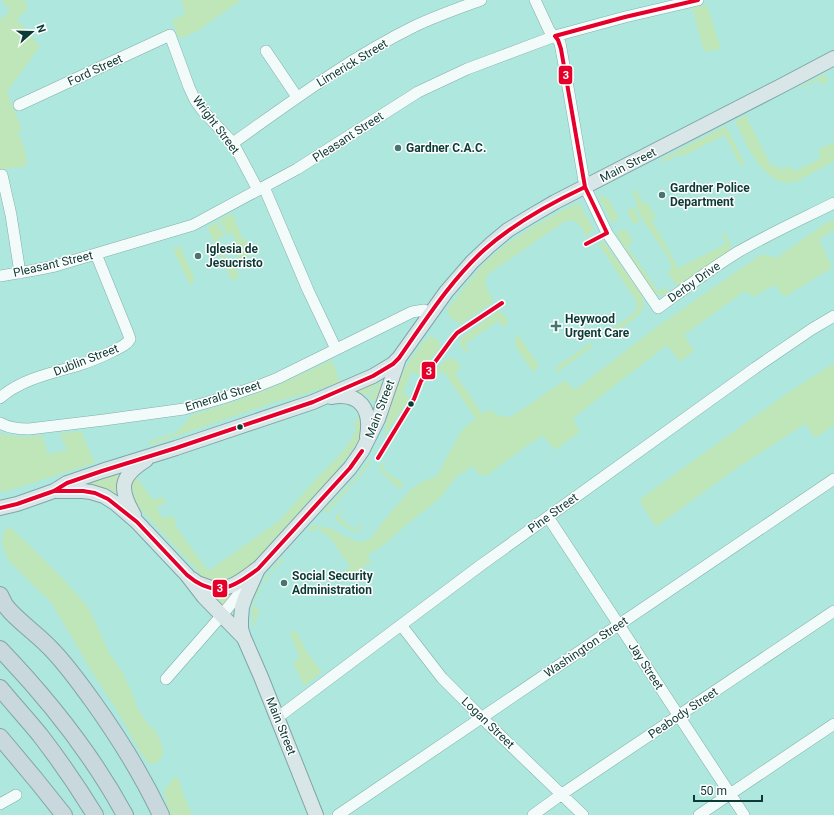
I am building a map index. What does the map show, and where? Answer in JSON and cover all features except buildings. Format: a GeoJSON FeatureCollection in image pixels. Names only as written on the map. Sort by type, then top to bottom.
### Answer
{"type":"FeatureCollection","features":[{"type":"Feature","properties":{"kind":"highway"},"geometry":{"type":"LineString","coordinates":[[0,595],[10,611],[53,651],[77,680],[125,749],[148,788],[161,815]]}},
{"type":"Feature","properties":{"kind":"highway"},"geometry":{"type":"LineString","coordinates":[[2,652],[45,699],[77,740],[125,815]]}},
{"type":"Feature","properties":{"kind":"highway"},"geometry":{"type":"LineString","coordinates":[[0,688],[57,758],[95,815]]}},
{"type":"Feature","properties":{"kind":"highway"},"geometry":{"type":"LineString","coordinates":[[0,737],[64,815]]}},
{"type":"Feature","properties":{"kind":"main road","name":"Main Street"},"geometry":{"type":"LineString","coordinates":[[316,815],[244,638],[241,619],[242,608],[258,569],[350,468],[365,446],[378,419],[399,358],[431,313],[472,262],[508,230],[555,202],[779,88],[834,58]]}},
{"type":"Feature","properties":{"kind":"main road"},"geometry":{"type":"LineString","coordinates":[[0,508],[17,504],[54,491],[67,483],[102,471],[314,402],[373,376],[393,364],[399,358]]}},
{"type":"Feature","properties":{"kind":"main road","name":"Main Street"},"geometry":{"type":"LineString","coordinates":[[314,402],[340,396],[359,401],[368,415],[369,428],[365,446]]}},
{"type":"Feature","properties":{"kind":"main road"},"geometry":{"type":"LineString","coordinates":[[137,522],[125,498],[125,483],[128,474],[156,453]]}},
{"type":"Feature","properties":{"kind":"main road"},"geometry":{"type":"LineString","coordinates":[[54,491],[83,490],[100,494],[115,503],[137,522],[222,615]]}},
{"type":"Feature","properties":{"kind":"main road"},"geometry":{"type":"LineString","coordinates":[[0,518],[17,504]]}},
{"type":"Feature","properties":{"kind":"main road"},"geometry":{"type":"LineString","coordinates":[[187,575],[199,584],[219,589],[238,584],[258,569]]}},
{"type":"Feature","properties":{"kind":"main road","name":"Main Street"},"geometry":{"type":"LineString","coordinates":[[222,615],[244,638]]}},
{"type":"Feature","properties":{"kind":"street","name":"Limerick Street"},"geometry":{"type":"LineString","coordinates":[[233,143],[296,97],[359,57],[406,30],[481,0]]}},
{"type":"Feature","properties":{"kind":"street"},"geometry":{"type":"LineString","coordinates":[[535,0],[549,30],[560,42],[585,187]]}},
{"type":"Feature","properties":{"kind":"street","name":"Pleasant Street"},"geometry":{"type":"LineString","coordinates":[[0,276],[55,266],[189,226],[297,169],[418,92],[467,69],[555,36],[696,0]]}},
{"type":"Feature","properties":{"kind":"street","name":"Ford Street"},"geometry":{"type":"LineString","coordinates":[[19,105],[170,35]]}},
{"type":"Feature","properties":{"kind":"street","name":"Wright Street"},"geometry":{"type":"LineString","coordinates":[[170,35],[195,100],[203,111],[233,143],[261,189],[336,349]]}},
{"type":"Feature","properties":{"kind":"street"},"geometry":{"type":"LineString","coordinates":[[266,51],[296,97]]}},
{"type":"Feature","properties":{"kind":"street"},"geometry":{"type":"LineString","coordinates":[[2,175],[11,215],[20,273]]}},
{"type":"Feature","properties":{"kind":"street","name":"Derby Drive"},"geometry":{"type":"LineString","coordinates":[[585,187],[607,233],[658,308],[739,252],[769,235],[834,203]]}},
{"type":"Feature","properties":{"kind":"street","name":"Dublin Street"},"geometry":{"type":"LineString","coordinates":[[0,398],[14,387],[101,356],[125,345],[129,341],[130,337],[96,254]]}},
{"type":"Feature","properties":{"kind":"street","name":"Emerald Street"},"geometry":{"type":"LineString","coordinates":[[0,423],[15,428],[30,429],[184,409],[258,386],[296,370],[412,312],[424,310],[431,313]]}},
{"type":"Feature","properties":{"kind":"street","name":"Pine Street"},"geometry":{"type":"LineString","coordinates":[[277,718],[481,565],[755,368],[812,329],[834,316]]}},
{"type":"Feature","properties":{"kind":"street","name":"Washington Street"},"geometry":{"type":"LineString","coordinates":[[338,815],[834,479]]}},
{"type":"Feature","properties":{"kind":"street","name":"Jay Street"},"geometry":{"type":"LineString","coordinates":[[548,517],[744,815]]}},
{"type":"Feature","properties":{"kind":"street","name":"Main Street"},"geometry":{"type":"LineString","coordinates":[[222,615],[258,569]]}},
{"type":"Feature","properties":{"kind":"street","name":"Peabody Street"},"geometry":{"type":"LineString","coordinates":[[533,815],[834,612]]}},
{"type":"Feature","properties":{"kind":"street"},"geometry":{"type":"LineString","coordinates":[[166,679],[222,615]]}},
{"type":"Feature","properties":{"kind":"street","name":"Logan Street"},"geometry":{"type":"LineString","coordinates":[[401,625],[442,678],[583,815]]}},
{"type":"Feature","properties":{"kind":"street"},"geometry":{"type":"LineString","coordinates":[[698,815],[834,724]]}},
{"type":"Feature","properties":{"kind":"street"},"geometry":{"type":"LineString","coordinates":[[0,804],[16,795]]}},
{"type":"Feature","properties":{"kind":"green space"},"geometry":{"type":"Polygon","coordinates":[[[2,0],[25,0],[28,8],[17,19],[40,46],[7,92],[22,130],[17,133],[21,138],[27,162],[24,167],[8,168],[0,171],[0,20],[10,11],[2,0]]]}},
{"type":"Feature","properties":{"kind":"green space"},"geometry":{"type":"Polygon","coordinates":[[[181,0],[241,0],[199,30],[179,39],[172,20],[184,15],[181,0]]]}},
{"type":"Feature","properties":{"kind":"green space"},"geometry":{"type":"Polygon","coordinates":[[[707,5],[721,49],[704,52],[692,8],[707,5]]]}},
{"type":"Feature","properties":{"kind":"green space"},"geometry":{"type":"Polygon","coordinates":[[[825,74],[828,81],[821,85],[818,80],[803,88],[802,86],[825,74]]]}},
{"type":"Feature","properties":{"kind":"green space"},"geometry":{"type":"Polygon","coordinates":[[[746,115],[771,165],[784,169],[791,166],[794,172],[821,158],[818,150],[834,142],[834,161],[798,181],[786,182],[776,179],[766,173],[758,163],[751,153],[735,121],[746,115]]]}},
{"type":"Feature","properties":{"kind":"green space"},"geometry":{"type":"Polygon","coordinates":[[[725,126],[744,162],[743,165],[740,165],[725,135],[681,157],[679,154],[664,163],[662,159],[725,126]]]}},
{"type":"Feature","properties":{"kind":"green space"},"geometry":{"type":"Polygon","coordinates":[[[634,187],[643,204],[647,202],[656,218],[652,221],[678,268],[726,244],[722,232],[726,235],[731,249],[677,286],[667,272],[673,267],[668,261],[670,260],[635,206],[638,204],[633,194],[634,187]]]}},
{"type":"Feature","properties":{"kind":"green space"},"geometry":{"type":"Polygon","coordinates":[[[598,195],[608,198],[618,217],[616,221],[612,223],[598,195]]]}},
{"type":"Feature","properties":{"kind":"green space"},"geometry":{"type":"Polygon","coordinates":[[[576,204],[580,205],[593,228],[593,231],[588,234],[589,236],[587,237],[581,227],[575,222],[564,222],[488,274],[485,281],[487,289],[493,299],[492,303],[460,324],[449,316],[447,311],[449,307],[483,264],[508,243],[531,228],[576,204]]]}},
{"type":"Feature","properties":{"kind":"green space"},"geometry":{"type":"Polygon","coordinates":[[[633,207],[640,221],[635,224],[627,211],[633,207]]]}},
{"type":"Feature","properties":{"kind":"green space"},"geometry":{"type":"Polygon","coordinates":[[[232,213],[242,237],[245,239],[250,250],[242,269],[236,254],[241,253],[241,251],[232,233],[227,234],[219,220],[232,213]]]}},
{"type":"Feature","properties":{"kind":"green space"},"geometry":{"type":"Polygon","coordinates":[[[834,219],[834,230],[819,239],[832,268],[784,297],[775,285],[753,297],[745,291],[684,335],[694,351],[680,362],[667,345],[573,418],[580,432],[555,450],[543,436],[528,445],[486,476],[478,474],[474,466],[458,475],[439,499],[386,543],[368,555],[371,562],[349,577],[345,571],[350,566],[333,541],[317,528],[313,532],[309,529],[312,525],[332,529],[344,536],[363,542],[370,539],[409,491],[422,482],[437,476],[460,433],[467,425],[476,419],[443,371],[435,374],[435,371],[445,360],[451,358],[456,360],[461,368],[455,373],[482,414],[490,409],[497,415],[510,417],[565,380],[575,390],[658,326],[762,254],[776,258],[834,219]]]}},
{"type":"Feature","properties":{"kind":"green space"},"geometry":{"type":"Polygon","coordinates":[[[216,222],[225,235],[217,240],[229,261],[226,269],[207,227],[216,222]]]}},
{"type":"Feature","properties":{"kind":"green space"},"geometry":{"type":"Polygon","coordinates":[[[623,229],[626,230],[633,241],[627,246],[659,292],[665,287],[668,293],[658,295],[655,293],[617,235],[618,232],[623,229]]]}},
{"type":"Feature","properties":{"kind":"green space"},"geometry":{"type":"Polygon","coordinates":[[[601,242],[605,243],[641,294],[644,304],[642,311],[639,314],[615,332],[613,331],[613,328],[633,314],[637,305],[636,300],[599,245],[601,242]]]}},
{"type":"Feature","properties":{"kind":"green space"},"geometry":{"type":"Polygon","coordinates":[[[180,246],[195,279],[192,280],[194,283],[190,285],[173,249],[180,246]]]}},
{"type":"Feature","properties":{"kind":"green space"},"geometry":{"type":"Polygon","coordinates":[[[230,262],[234,263],[239,277],[233,280],[231,279],[227,270],[230,262]]]}},
{"type":"Feature","properties":{"kind":"green space"},"geometry":{"type":"Polygon","coordinates":[[[499,311],[507,318],[508,324],[503,327],[498,321],[465,344],[469,351],[467,352],[463,349],[460,344],[462,337],[499,311]]]}},
{"type":"Feature","properties":{"kind":"green space"},"geometry":{"type":"Polygon","coordinates":[[[516,334],[519,336],[538,364],[538,368],[533,372],[515,346],[516,334]]]}},
{"type":"Feature","properties":{"kind":"green space"},"geometry":{"type":"Polygon","coordinates":[[[428,337],[439,341],[439,349],[418,375],[411,372],[403,394],[408,396],[409,399],[385,435],[392,396],[399,380],[408,363],[428,337]]]}},
{"type":"Feature","properties":{"kind":"green space"},"geometry":{"type":"Polygon","coordinates":[[[591,343],[593,345],[592,347],[559,371],[556,371],[556,367],[591,343]]]}},
{"type":"Feature","properties":{"kind":"green space"},"geometry":{"type":"Polygon","coordinates":[[[332,360],[340,382],[275,402],[150,445],[149,441],[176,433],[192,415],[276,386],[332,360]]]}},
{"type":"Feature","properties":{"kind":"green space"},"geometry":{"type":"Polygon","coordinates":[[[834,363],[834,425],[815,438],[805,424],[734,470],[656,527],[639,500],[786,394],[834,363]]]}},
{"type":"Feature","properties":{"kind":"green space"},"geometry":{"type":"Polygon","coordinates":[[[379,381],[380,382],[368,394],[365,395],[357,391],[357,390],[379,381]]]}},
{"type":"Feature","properties":{"kind":"green space"},"geometry":{"type":"Polygon","coordinates":[[[381,383],[382,387],[375,401],[373,402],[369,396],[381,383]]]}},
{"type":"Feature","properties":{"kind":"green space"},"geometry":{"type":"Polygon","coordinates":[[[359,410],[362,413],[362,434],[351,452],[337,470],[238,579],[226,585],[206,580],[134,502],[130,486],[135,475],[153,500],[163,497],[166,502],[157,508],[161,516],[164,518],[172,515],[177,523],[175,525],[208,571],[279,521],[347,446],[355,432],[356,427],[354,422],[360,416],[357,412],[359,410]]]}},
{"type":"Feature","properties":{"kind":"green space"},"geometry":{"type":"Polygon","coordinates":[[[81,431],[95,463],[4,492],[0,490],[0,433],[21,437],[42,435],[48,454],[68,450],[59,434],[81,431]]]}},
{"type":"Feature","properties":{"kind":"green space"},"geometry":{"type":"Polygon","coordinates":[[[369,460],[370,463],[361,475],[328,512],[325,512],[324,511],[353,481],[369,460]]]}},
{"type":"Feature","properties":{"kind":"green space"},"geometry":{"type":"Polygon","coordinates":[[[383,462],[386,463],[382,469],[405,485],[398,488],[380,471],[379,468],[383,462]]]}},
{"type":"Feature","properties":{"kind":"green space"},"geometry":{"type":"Polygon","coordinates":[[[124,471],[120,497],[117,500],[85,485],[83,481],[124,471]]]}},
{"type":"Feature","properties":{"kind":"green space"},"geometry":{"type":"Polygon","coordinates":[[[341,510],[343,511],[339,517],[354,530],[358,525],[360,525],[361,528],[357,531],[352,531],[336,521],[336,517],[341,510]]]}},
{"type":"Feature","properties":{"kind":"green space"},"geometry":{"type":"Polygon","coordinates":[[[8,527],[10,527],[63,579],[88,607],[108,651],[122,672],[131,690],[138,709],[147,723],[156,731],[162,745],[163,756],[158,762],[149,764],[140,752],[118,712],[92,672],[51,602],[9,561],[2,544],[3,534],[8,527]]]}},
{"type":"Feature","properties":{"kind":"green space"},"geometry":{"type":"Polygon","coordinates":[[[282,558],[284,560],[268,576],[269,577],[265,582],[263,581],[282,558]]]}},
{"type":"Feature","properties":{"kind":"green space"},"geometry":{"type":"Polygon","coordinates":[[[263,581],[253,603],[255,596],[263,581]]]}},
{"type":"Feature","properties":{"kind":"green space"},"geometry":{"type":"Polygon","coordinates":[[[234,592],[222,609],[209,593],[234,592]]]}},
{"type":"Feature","properties":{"kind":"green space"},"geometry":{"type":"Polygon","coordinates":[[[253,604],[259,610],[258,618],[255,618],[255,626],[253,626],[252,615],[253,604]]]}},
{"type":"Feature","properties":{"kind":"green space"},"geometry":{"type":"Polygon","coordinates":[[[296,631],[306,651],[322,672],[304,686],[293,662],[300,658],[290,633],[296,631]]]}},
{"type":"Feature","properties":{"kind":"green space"},"geometry":{"type":"Polygon","coordinates":[[[175,776],[179,780],[192,815],[171,815],[167,806],[164,791],[175,776]]]}},
{"type":"Feature","properties":{"kind":"transit line","name":"3"},"geometry":{"type":"LineString","coordinates":[[586,244],[607,233],[585,187],[561,49],[555,36],[625,17],[698,0]]}},
{"type":"Feature","properties":{"kind":"transit line","name":"3"},"geometry":{"type":"LineString","coordinates":[[0,508],[17,504],[54,491],[67,483],[102,471],[313,402],[373,376],[393,364],[399,358],[449,288],[472,262],[495,240],[532,215],[585,187]]}},
{"type":"Feature","properties":{"kind":"transit line","name":"3"},"geometry":{"type":"LineString","coordinates":[[378,458],[414,399],[421,381],[452,339],[457,333],[502,303]]}},
{"type":"Feature","properties":{"kind":"transit line","name":"3"},"geometry":{"type":"LineString","coordinates":[[55,491],[83,491],[95,493],[108,499],[137,522],[187,575],[206,587],[215,589],[223,588],[231,586],[258,569],[350,468],[362,451]]}},
{"type":"Feature","properties":{"kind":"place","name":"Gardner C.A.C."},"geometry":{"type":"Point","coordinates":[398,148]}},
{"type":"Feature","properties":{"kind":"place","name":"Gardner Police Department"},"geometry":{"type":"Point","coordinates":[662,195]}},
{"type":"Feature","properties":{"kind":"place","name":"Iglesia de Jesucristo"},"geometry":{"type":"Point","coordinates":[198,256]}},
{"type":"Feature","properties":{"kind":"place","name":"Heywood Urgent Care"},"geometry":{"type":"Point","coordinates":[556,326]}},
{"type":"Feature","properties":{"kind":"place","name":"Social Security Administration"},"geometry":{"type":"Point","coordinates":[284,583]}}]}
